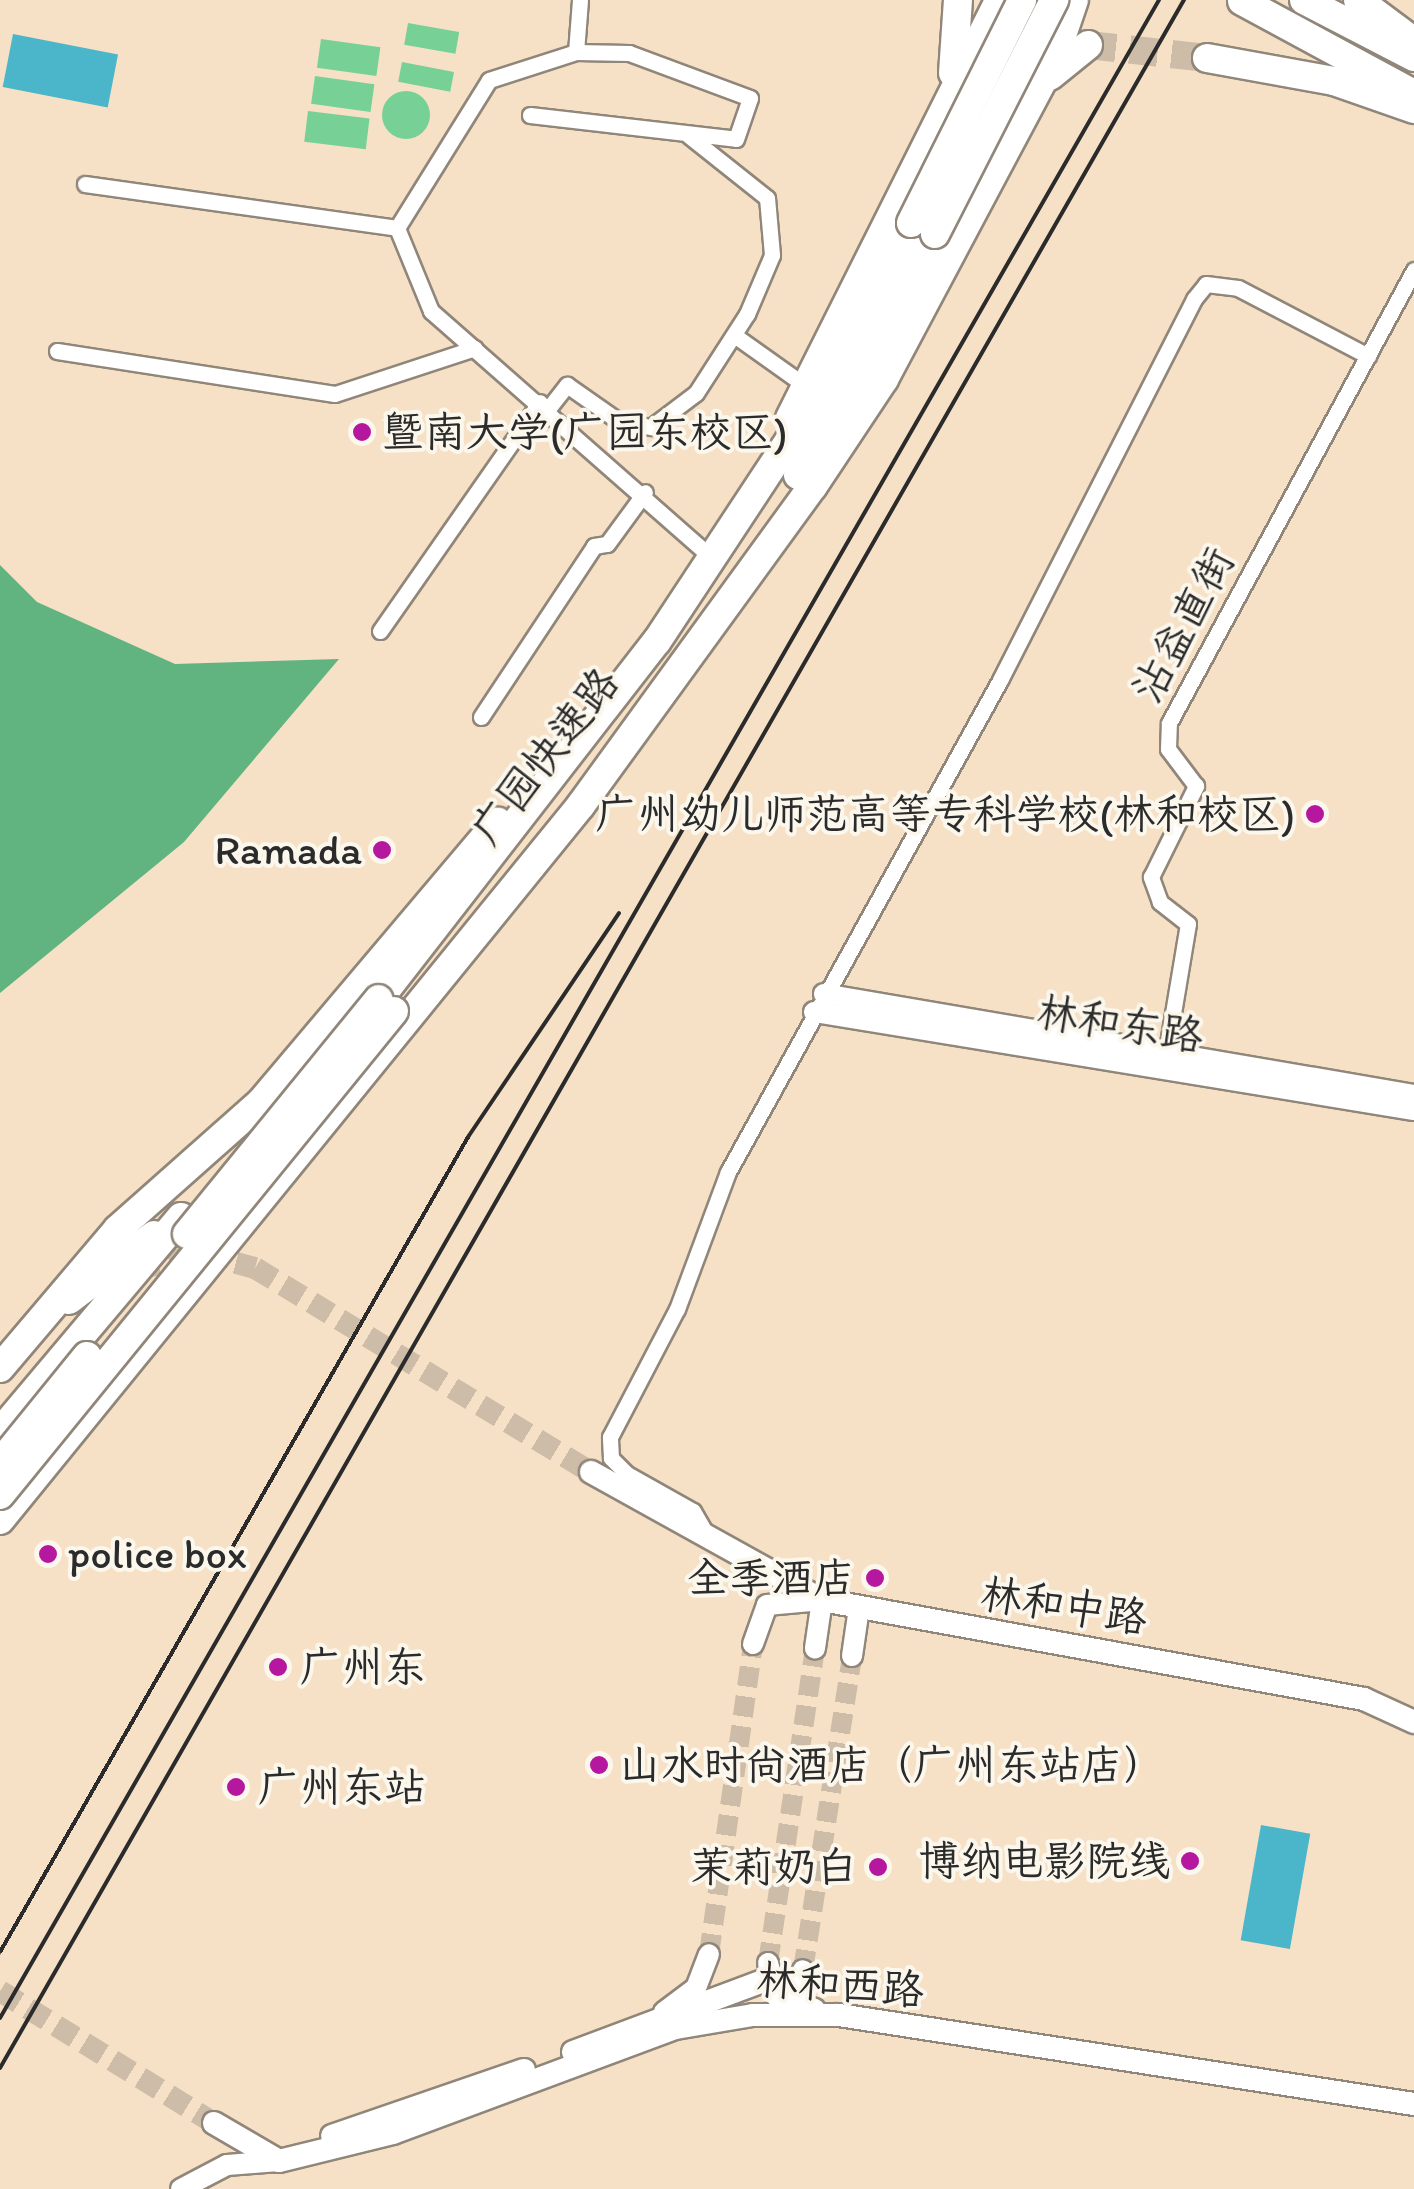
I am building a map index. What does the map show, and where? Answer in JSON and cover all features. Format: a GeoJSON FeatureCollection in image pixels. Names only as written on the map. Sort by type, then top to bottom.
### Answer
{"type":"FeatureCollection","features":[{"type":"Feature","properties":{"kind":"highway"},"geometry":{"type":"LineString","coordinates":[[950,94],[958,0]]}},
{"type":"Feature","properties":{"kind":"highway"},"geometry":{"type":"LineString","coordinates":[[769,472],[803,384],[999,0]]}},
{"type":"Feature","properties":{"kind":"highway","name":"广园快速路"},"geometry":{"type":"LineString","coordinates":[[0,1463],[613,736],[748,548],[836,417],[1022,0]]}},
{"type":"Feature","properties":{"kind":"highway","name":"广园快速路"},"geometry":{"type":"LineString","coordinates":[[0,1495],[386,1005],[712,558],[923,228],[1054,0]]}},
{"type":"Feature","properties":{"kind":"highway"},"geometry":{"type":"LineString","coordinates":[[0,1520],[238,1230],[284,1181],[641,727],[876,392],[1038,88],[1074,0]]}},
{"type":"Feature","properties":{"kind":"highway"},"geometry":{"type":"LineString","coordinates":[[1304,0],[1414,57]]}},
{"type":"Feature","properties":{"kind":"highway"},"geometry":{"type":"LineString","coordinates":[[1358,0],[1414,42]]}},
{"type":"Feature","properties":{"kind":"highway"},"geometry":{"type":"LineString","coordinates":[[1242,1],[1414,94]]}},
{"type":"Feature","properties":{"kind":"highway"},"geometry":{"type":"LineString","coordinates":[[975,46],[1008,40],[1023,48],[1038,88]]}},
{"type":"Feature","properties":{"kind":"highway"},"geometry":{"type":"LineString","coordinates":[[1038,88],[1088,45]]}},
{"type":"Feature","properties":{"kind":"highway"},"geometry":{"type":"LineString","coordinates":[[1207,58],[1334,80],[1414,109]]}},
{"type":"Feature","properties":{"kind":"highway"},"geometry":{"type":"LineString","coordinates":[[641,727],[748,548]]}},
{"type":"Feature","properties":{"kind":"highway"},"geometry":{"type":"LineString","coordinates":[[284,1181],[237,1198],[215,1191],[218,1167],[260,1102],[468,854],[550,781]]}},
{"type":"Feature","properties":{"kind":"highway"},"geometry":{"type":"LineString","coordinates":[[0,1368],[118,1229],[260,1102]]}},
{"type":"Feature","properties":{"kind":"highway"},"geometry":{"type":"LineString","coordinates":[[34,1326],[181,1217],[213,1206],[238,1230]]}},
{"type":"Feature","properties":{"kind":"highway"},"geometry":{"type":"LineString","coordinates":[[0,1432],[181,1217]]}},
{"type":"Feature","properties":{"kind":"main road","name":"林和中路"},"geometry":{"type":"LineString","coordinates":[[590,1472],[822,1600],[1364,1698],[1414,1722]]}},
{"type":"Feature","properties":{"kind":"main road","name":"林和西路"},"geometry":{"type":"LineString","coordinates":[[279,2161],[662,2014],[716,1998],[767,1971]]}},
{"type":"Feature","properties":{"kind":"main road","name":"林和西路"},"geometry":{"type":"LineString","coordinates":[[279,2161],[393,2132],[676,2028],[753,2014],[839,2014],[1414,2104]]}},
{"type":"Feature","properties":{"kind":"main road"},"geometry":{"type":"LineString","coordinates":[[214,2123],[279,2161]]}},
{"type":"Feature","properties":{"kind":"street"},"geometry":{"type":"LineString","coordinates":[[576,52],[580,0]]}},
{"type":"Feature","properties":{"kind":"street"},"geometry":{"type":"LineString","coordinates":[[396,228],[489,80],[576,52],[630,52],[750,98],[736,140],[530,115]]}},
{"type":"Feature","properties":{"kind":"street"},"geometry":{"type":"LineString","coordinates":[[380,631],[544,406],[567,385],[617,420],[651,427],[696,392],[734,336],[772,255],[767,198],[689,136]]}},
{"type":"Feature","properties":{"kind":"street"},"geometry":{"type":"LineString","coordinates":[[85,184],[396,228]]}},
{"type":"Feature","properties":{"kind":"street"},"geometry":{"type":"LineString","coordinates":[[396,228],[431,311],[646,492],[712,558]]}},
{"type":"Feature","properties":{"kind":"street","name":"沾益直街"},"geometry":{"type":"LineString","coordinates":[[1165,1061],[1188,924],[1160,902],[1151,876],[1196,786],[1164,738],[1414,270]]}},
{"type":"Feature","properties":{"kind":"street"},"geometry":{"type":"LineString","coordinates":[[710,1541],[693,1511],[619,1466],[610,1437],[677,1309],[728,1172],[1206,284],[1238,288],[1368,356]]}},
{"type":"Feature","properties":{"kind":"street"},"geometry":{"type":"LineString","coordinates":[[734,336],[803,384]]}},
{"type":"Feature","properties":{"kind":"street"},"geometry":{"type":"LineString","coordinates":[[57,351],[335,394],[475,348]]}},
{"type":"Feature","properties":{"kind":"street"},"geometry":{"type":"LineString","coordinates":[[481,717],[594,546],[607,544],[646,492]]}},
{"type":"Feature","properties":{"kind":"street","name":"林和东路"},"geometry":{"type":"LineString","coordinates":[[819,1003],[1165,1061],[1414,1110]]}},
{"type":"Feature","properties":{"kind":"street","name":"林和东路"},"geometry":{"type":"LineString","coordinates":[[1165,1061],[1414,1095]]}},
{"type":"Feature","properties":{"kind":"street"},"geometry":{"type":"LineString","coordinates":[[754,1644],[767,1605],[822,1600],[815,1648]]}},
{"type":"Feature","properties":{"kind":"street"},"geometry":{"type":"LineString","coordinates":[[852,1656],[859,1608]]}},
{"type":"Feature","properties":{"kind":"street"},"geometry":{"type":"LineString","coordinates":[[662,2014],[708,1961],[716,1998],[753,2014]]}},
{"type":"Feature","properties":{"kind":"street"},"geometry":{"type":"LineString","coordinates":[[798,2005],[803,1970]]}},
{"type":"Feature","properties":{"kind":"street"},"geometry":{"type":"LineString","coordinates":[[767,1971],[798,2005],[839,2014]]}},
{"type":"Feature","properties":{"kind":"street","name":"林和西路"},"geometry":{"type":"LineString","coordinates":[[181,2189],[227,2166],[279,2161]]}},
{"type":"Feature","properties":{"kind":"green space"},"geometry":{"type":"Polygon","coordinates":[[[408,23],[459,32],[455,54],[404,45],[408,23]]]}},
{"type":"Feature","properties":{"kind":"green space"},"geometry":{"type":"Polygon","coordinates":[[[321,39],[380,47],[376,76],[317,68],[321,39]]]}},
{"type":"Feature","properties":{"kind":"green space"},"geometry":{"type":"Polygon","coordinates":[[[402,62],[454,72],[450,92],[398,82],[402,62]]]}},
{"type":"Feature","properties":{"kind":"green space"},"geometry":{"type":"Polygon","coordinates":[[[315,76],[374,84],[371,112],[311,104],[315,76]]]}},
{"type":"Feature","properties":{"kind":"green space"},"geometry":{"type":"Polygon","coordinates":[[[406,91],[423,98],[430,115],[423,132],[406,139],[389,132],[382,115],[389,98],[406,91]]]}},
{"type":"Feature","properties":{"kind":"green space"},"geometry":{"type":"Polygon","coordinates":[[[308,111],[370,119],[366,149],[304,142],[308,111]]]}},
{"type":"Feature","properties":{"kind":"green space"},"geometry":{"type":"Polygon","coordinates":[[[0,565],[37,602],[175,664],[339,659],[184,842],[0,993],[0,565]]]}},
{"type":"Feature","properties":{"kind":"water"},"geometry":{"type":"Polygon","coordinates":[[[13,34],[118,54],[108,107],[3,87],[13,34]]]}},
{"type":"Feature","properties":{"kind":"water"},"geometry":{"type":"Polygon","coordinates":[[[1261,1825],[1310,1834],[1290,1949],[1241,1940],[1261,1825]]]}},
{"type":"Feature","properties":{"kind":"tunnel"},"geometry":{"type":"LineString","coordinates":[[1088,45],[1207,58]]}},
{"type":"Feature","properties":{"kind":"tunnel"},"geometry":{"type":"LineString","coordinates":[[137,1269],[204,1254],[255,1268],[591,1472]]}},
{"type":"Feature","properties":{"kind":"tunnel"},"geometry":{"type":"LineString","coordinates":[[709,1954],[753,1644]]}},
{"type":"Feature","properties":{"kind":"tunnel"},"geometry":{"type":"LineString","coordinates":[[768,1963],[815,1648]]}},
{"type":"Feature","properties":{"kind":"tunnel"},"geometry":{"type":"LineString","coordinates":[[803,1970],[852,1656]]}},
{"type":"Feature","properties":{"kind":"tunnel"},"geometry":{"type":"LineString","coordinates":[[0,1991],[214,2123]]}},
{"type":"Feature","properties":{"kind":"railway"},"geometry":{"type":"LineString","coordinates":[[0,2018],[1159,0]]}},
{"type":"Feature","properties":{"kind":"railway"},"geometry":{"type":"LineString","coordinates":[[0,2068],[1184,0]]}},
{"type":"Feature","properties":{"kind":"railway"},"geometry":{"type":"LineString","coordinates":[[0,1952],[468,1137],[619,913]]}},
{"type":"Feature","properties":{"kind":"place","name":"暨南大学(广园东校区)"},"geometry":{"type":"Point","coordinates":[362,432]}},
{"type":"Feature","properties":{"kind":"place","name":"广州幼儿师范高等专科学校(林和校区)"},"geometry":{"type":"Point","coordinates":[1315,814]}},
{"type":"Feature","properties":{"kind":"place","name":"Ramada"},"geometry":{"type":"Point","coordinates":[382,850]}},
{"type":"Feature","properties":{"kind":"place","name":"police box"},"geometry":{"type":"Point","coordinates":[48,1554]}},
{"type":"Feature","properties":{"kind":"place","name":"全季酒店"},"geometry":{"type":"Point","coordinates":[875,1578]}},
{"type":"Feature","properties":{"kind":"place","name":"广州东"},"geometry":{"type":"Point","coordinates":[278,1667]}},
{"type":"Feature","properties":{"kind":"place","name":"山水时尚酒店（广州东站店）"},"geometry":{"type":"Point","coordinates":[599,1765]}},
{"type":"Feature","properties":{"kind":"place","name":"广州东站"},"geometry":{"type":"Point","coordinates":[236,1787]}},
{"type":"Feature","properties":{"kind":"place","name":"博纳电影院线"},"geometry":{"type":"Point","coordinates":[1190,1861]}},
{"type":"Feature","properties":{"kind":"place","name":"茉莉奶白"},"geometry":{"type":"Point","coordinates":[878,1867]}}]}
